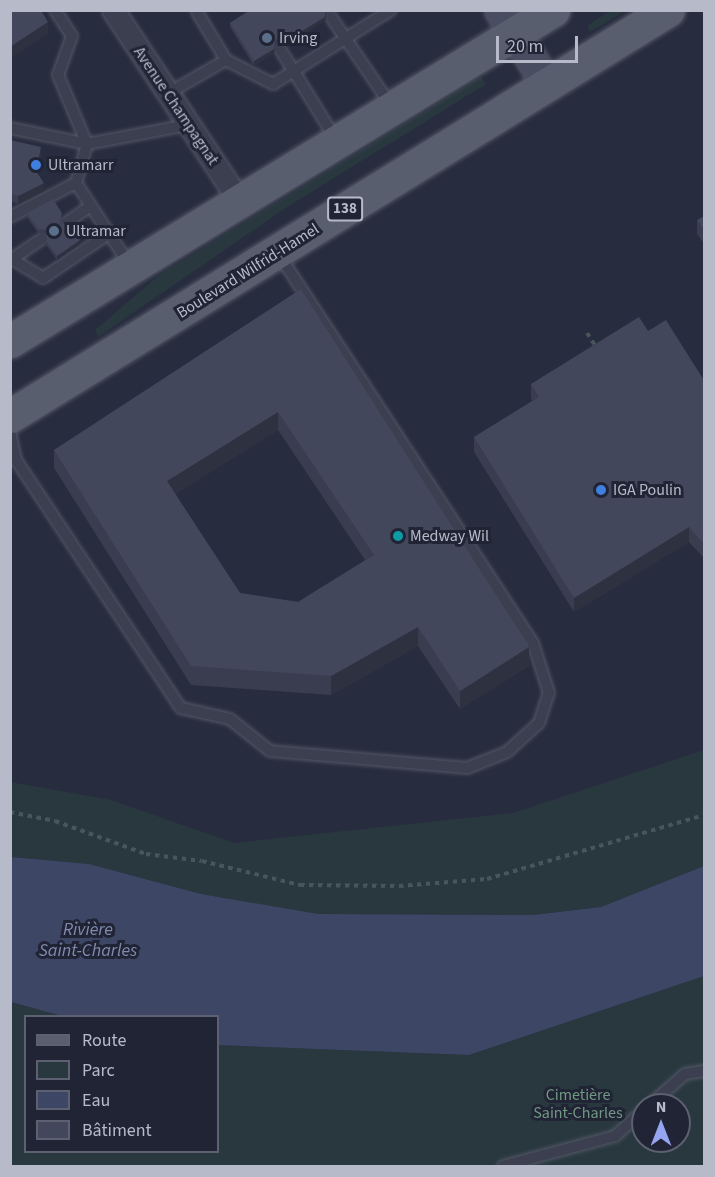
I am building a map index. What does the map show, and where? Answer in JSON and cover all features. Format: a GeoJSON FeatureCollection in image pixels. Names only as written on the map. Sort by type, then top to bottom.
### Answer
{"type":"FeatureCollection","features":[{"type":"Feature","properties":{"kind":"main road"},"geometry":{"type":"LineString","coordinates":[[10,341],[394,108],[508,22],[553,10]]}},
{"type":"Feature","properties":{"kind":"main road","name":"Boulevard Wilfrid-Hamel"},"geometry":{"type":"LineString","coordinates":[[10,416],[277,252],[546,82],[668,10]]}},
{"type":"Feature","properties":{"kind":"main road"},"geometry":{"type":"LineString","coordinates":[[508,22],[546,82]]}},
{"type":"Feature","properties":{"kind":"street","name":"Avenue Champagnat"},"geometry":{"type":"LineString","coordinates":[[113,10],[167,95],[240,202]]}},
{"type":"Feature","properties":{"kind":"lane"},"geometry":{"type":"LineString","coordinates":[[10,217],[76,183],[87,144],[58,75],[72,36],[55,10]]}},
{"type":"Feature","properties":{"kind":"lane"},"geometry":{"type":"LineString","coordinates":[[197,11],[226,60],[273,84],[391,10]]}},
{"type":"Feature","properties":{"kind":"lane"},"geometry":{"type":"LineString","coordinates":[[331,17],[394,108]]}},
{"type":"Feature","properties":{"kind":"lane"},"geometry":{"type":"LineString","coordinates":[[280,49],[338,142]]}},
{"type":"Feature","properties":{"kind":"lane"},"geometry":{"type":"LineString","coordinates":[[167,95],[226,60]]}},
{"type":"Feature","properties":{"kind":"lane"},"geometry":{"type":"LineString","coordinates":[[10,128],[87,144],[188,125]]}},
{"type":"Feature","properties":{"kind":"lane"},"geometry":{"type":"LineString","coordinates":[[76,183],[131,268]]}},
{"type":"Feature","properties":{"kind":"lane"},"geometry":{"type":"LineString","coordinates":[[66,223],[90,206]]}},
{"type":"Feature","properties":{"kind":"lane"},"geometry":{"type":"LineString","coordinates":[[42,239],[11,258],[43,278],[108,234]]}},
{"type":"Feature","properties":{"kind":"lane"},"geometry":{"type":"LineString","coordinates":[[10,432],[16,460],[181,708],[230,719],[270,751],[466,768],[507,752],[539,723],[549,693],[533,643],[277,252]]}},
{"type":"Feature","properties":{"kind":"lane"},"geometry":{"type":"LineString","coordinates":[[664,1093],[685,1074],[705,1071]]}},
{"type":"Feature","properties":{"kind":"lane"},"geometry":{"type":"LineString","coordinates":[[502,1167],[615,1136],[631,1122]]}},
{"type":"Feature","properties":{"kind":"path"},"geometry":{"type":"LineString","coordinates":[[587,333],[601,355]]}},
{"type":"Feature","properties":{"kind":"path"},"geometry":{"type":"LineString","coordinates":[[10,812],[55,821],[146,854],[202,861],[300,885],[399,886],[487,879],[705,815]]}},
{"type":"Feature","properties":{"kind":"green space"},"geometry":{"type":"Polygon","coordinates":[[[611,10],[625,11],[590,32],[587,26],[611,10]]]}},
{"type":"Feature","properties":{"kind":"green space"},"geometry":{"type":"Polygon","coordinates":[[[481,77],[486,84],[287,207],[98,337],[95,330],[158,276],[481,77]]]}},
{"type":"Feature","properties":{"kind":"green space"},"geometry":{"type":"Polygon","coordinates":[[[704,750],[704,866],[601,907],[533,915],[317,914],[201,894],[89,864],[11,857],[10,782],[111,800],[234,843],[513,813],[704,750]]]}},
{"type":"Feature","properties":{"kind":"green space","name":"Cimetière Saint-Charles"},"geometry":{"type":"Polygon","coordinates":[[[704,976],[704,1166],[11,1166],[10,1002],[58,1015],[24,1015],[24,1153],[219,1153],[219,1045],[469,1055],[704,976]]]}},
{"type":"Feature","properties":{"kind":"water","name":"Rivière Saint-Charles"},"geometry":{"type":"Polygon","coordinates":[[[11,857],[89,864],[201,894],[318,914],[533,915],[601,907],[704,866],[704,976],[469,1055],[219,1045],[219,1015],[58,1015],[11,1002],[11,857]]]}},
{"type":"Feature","properties":{"kind":"building"},"geometry":{"type":"Polygon","coordinates":[[[10,10],[41,10],[48,22],[10,47],[10,10]]]}},
{"type":"Feature","properties":{"kind":"building","name":"Irving"},"geometry":{"type":"Polygon","coordinates":[[[250,10],[326,10],[325,17],[286,41],[276,39],[274,49],[254,61],[230,23],[250,10]]]}},
{"type":"Feature","properties":{"kind":"building"},"geometry":{"type":"Polygon","coordinates":[[[10,140],[41,147],[36,171],[44,183],[18,196],[10,193],[10,140]]]}},
{"type":"Feature","properties":{"kind":"building","name":"Ultramar"},"geometry":{"type":"Polygon","coordinates":[[[53,199],[62,213],[60,223],[70,225],[80,240],[57,256],[46,241],[48,230],[38,229],[27,213],[53,199]]]}},
{"type":"Feature","properties":{"kind":"building"},"geometry":{"type":"Polygon","coordinates":[[[705,216],[705,231],[697,220],[705,216]]]}},
{"type":"Feature","properties":{"kind":"building","name":"Medway Wil"},"geometry":{"type":"Polygon","coordinates":[[[301,289],[529,647],[460,691],[418,627],[331,676],[191,666],[54,450],[301,289]],[[278,412],[167,481],[240,593],[298,602],[374,555],[278,412]]]}},
{"type":"Feature","properties":{"kind":"building","name":"IGA Poulin"},"geometry":{"type":"Polygon","coordinates":[[[639,317],[648,331],[666,320],[705,382],[705,545],[689,527],[574,598],[474,437],[539,397],[531,384],[639,317]]]}},
{"type":"Feature","properties":{"kind":"place","name":"Irving"},"geometry":{"type":"Point","coordinates":[267,38]}},
{"type":"Feature","properties":{"kind":"place","name":"Ultramarr"},"geometry":{"type":"Point","coordinates":[36,165]}},
{"type":"Feature","properties":{"kind":"place","name":"Ultramar"},"geometry":{"type":"Point","coordinates":[54,231]}},
{"type":"Feature","properties":{"kind":"place","name":"IGA Poulin"},"geometry":{"type":"Point","coordinates":[601,490]}},
{"type":"Feature","properties":{"kind":"place","name":"Medway Wil"},"geometry":{"type":"Point","coordinates":[398,536]}}]}
